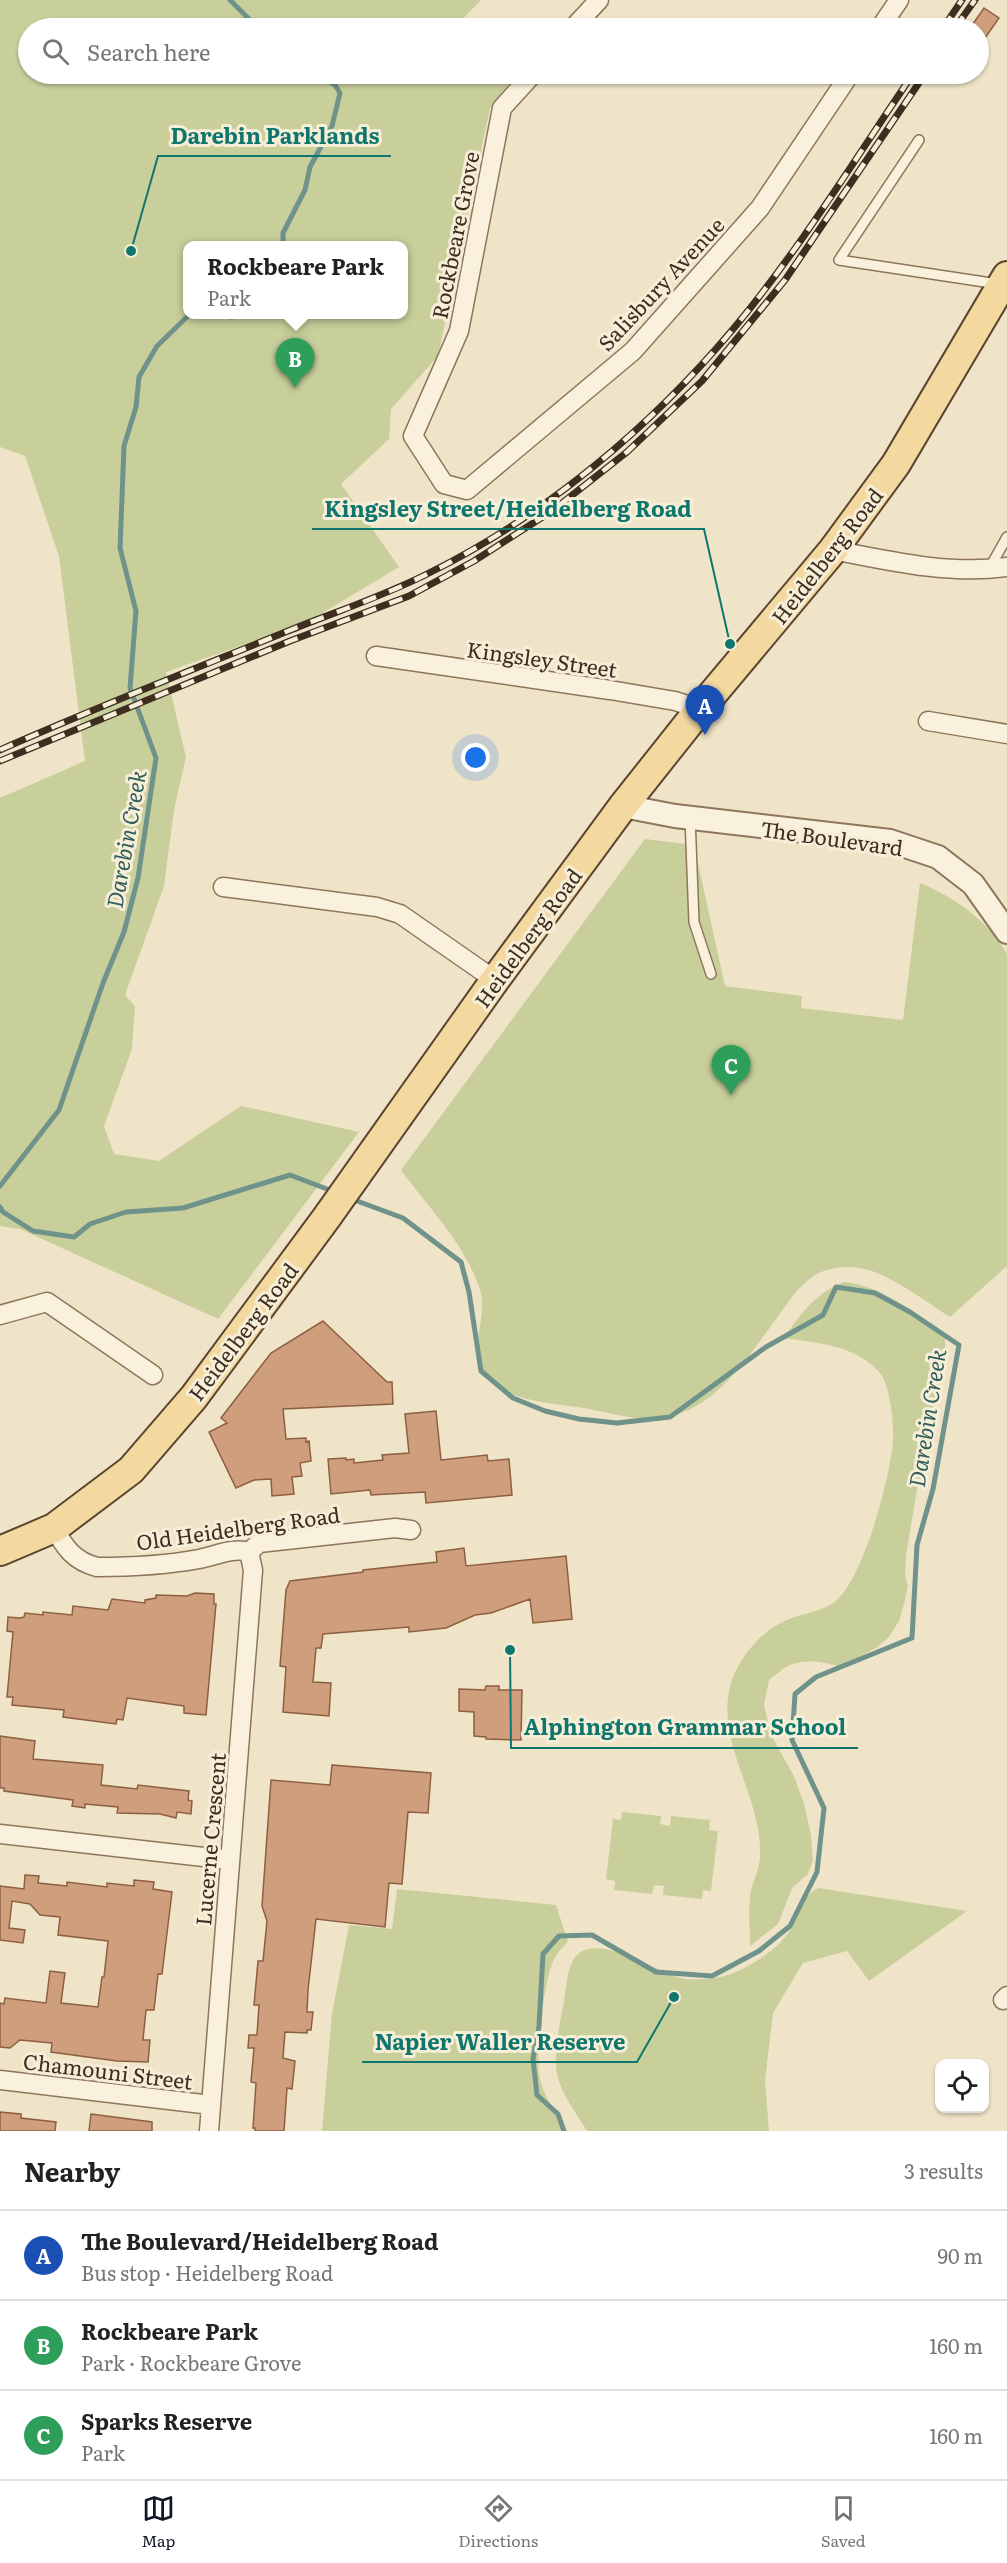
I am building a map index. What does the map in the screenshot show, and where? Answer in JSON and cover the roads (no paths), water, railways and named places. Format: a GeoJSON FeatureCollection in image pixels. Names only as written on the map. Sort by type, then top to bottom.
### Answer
{"type":"FeatureCollection","features":[{"type":"Feature","properties":{"kind":"main road","name":"Heidelberg Road"},"geometry":{"type":"LineString","coordinates":[[0,1551],[54,1528],[130,1470],[194,1397],[386,1136],[495,980],[622,806],[833,550],[896,464],[1005,280]]}},
{"type":"Feature","properties":{"kind":"street"},"geometry":{"type":"LineString","coordinates":[[582,18],[599,0]]}},
{"type":"Feature","properties":{"kind":"street"},"geometry":{"type":"LineString","coordinates":[[887,18],[899,0]]}},
{"type":"Feature","properties":{"kind":"street","name":"Rockbeare Grove"},"geometry":{"type":"LineString","coordinates":[[467,490],[444,484],[413,436],[459,331],[502,108],[524,84]]}},
{"type":"Feature","properties":{"kind":"street","name":"Salisbury Avenue"},"geometry":{"type":"LineString","coordinates":[[467,490],[633,351],[760,208],[843,84]]}},
{"type":"Feature","properties":{"kind":"street"},"geometry":{"type":"LineString","coordinates":[[833,550],[949,568],[998,569]]}},
{"type":"Feature","properties":{"kind":"street","name":"Kingsley Street"},"geometry":{"type":"LineString","coordinates":[[376,656],[610,690],[675,701],[700,709]]}},
{"type":"Feature","properties":{"kind":"street"},"geometry":{"type":"LineString","coordinates":[[928,721],[1007,734]]}},
{"type":"Feature","properties":{"kind":"street","name":"The Boulevard"},"geometry":{"type":"LineString","coordinates":[[622,806],[690,818],[890,841],[938,857],[973,884],[1007,932]]}},
{"type":"Feature","properties":{"kind":"street"},"geometry":{"type":"LineString","coordinates":[[223,886],[377,907],[400,914],[495,980]]}},
{"type":"Feature","properties":{"kind":"street"},"geometry":{"type":"LineString","coordinates":[[0,1316],[47,1302],[153,1375]]}},
{"type":"Feature","properties":{"kind":"street","name":"Old Heidelberg Road"},"geometry":{"type":"LineString","coordinates":[[54,1528],[64,1548],[82,1563],[97,1567],[200,1559],[242,1550],[249,1552],[259,1543],[395,1528],[411,1530]]}},
{"type":"Feature","properties":{"kind":"street","name":"Lucerne Crescent"},"geometry":{"type":"LineString","coordinates":[[209,2131],[253,1570],[249,1552]]}},
{"type":"Feature","properties":{"kind":"street"},"geometry":{"type":"LineString","coordinates":[[0,1833],[230,1860]]}},
{"type":"Feature","properties":{"kind":"street","name":"Chamouni Street"},"geometry":{"type":"LineString","coordinates":[[0,2080],[211,2105]]}},
{"type":"Feature","properties":{"kind":"lane"},"geometry":{"type":"LineString","coordinates":[[919,140],[839,260],[1005,280]]}},
{"type":"Feature","properties":{"kind":"lane"},"geometry":{"type":"LineString","coordinates":[[998,569],[1007,537]]}},
{"type":"Feature","properties":{"kind":"lane"},"geometry":{"type":"LineString","coordinates":[[690,818],[694,922],[711,974]]}},
{"type":"Feature","properties":{"kind":"waterway","name":"Darebin Creek"},"geometry":{"type":"LineString","coordinates":[[230,0],[248,18]]}},
{"type":"Feature","properties":{"kind":"waterway","name":"Darebin Creek"},"geometry":{"type":"LineString","coordinates":[[283,241],[283,233],[305,190],[310,167],[332,126],[340,93],[334,84]]}},
{"type":"Feature","properties":{"kind":"waterway","name":"Darebin Creek"},"geometry":{"type":"LineString","coordinates":[[0,1186],[59,1110],[103,983],[124,932],[138,878],[156,758],[130,688],[136,611],[120,548],[124,446],[136,407],[139,377],[157,346],[185,319]]}},
{"type":"Feature","properties":{"kind":"waterway","name":"Darebin Creek"},"geometry":{"type":"LineString","coordinates":[[0,1207],[3,1212],[33,1231],[74,1237],[90,1224],[126,1212],[183,1208],[290,1175],[335,1192]]}},
{"type":"Feature","properties":{"kind":"waterway","name":"Darebin Creek"},"geometry":{"type":"LineString","coordinates":[[349,1198],[403,1218],[461,1262],[469,1292],[481,1371],[513,1398],[545,1411],[579,1419],[617,1423],[670,1417],[766,1347],[823,1315],[836,1287],[875,1293],[910,1312],[959,1345],[933,1489],[917,1545],[912,1638],[816,1677],[795,1694],[792,1740],[824,1808],[817,1872],[790,1926],[759,1951],[712,1976],[656,1972],[592,1935],[559,1936],[543,1954],[539,2026],[533,2059],[537,2095],[558,2114],[564,2131]]}},
{"type":"Feature","properties":{"kind":"railway"},"geometry":{"type":"LineString","coordinates":[[950,18],[962,0]]}},
{"type":"Feature","properties":{"kind":"railway"},"geometry":{"type":"LineString","coordinates":[[962,18],[975,0]]}},
{"type":"Feature","properties":{"kind":"railway"},"geometry":{"type":"LineString","coordinates":[[0,750],[412,581],[472,550],[555,496],[631,434],[702,365],[734,328],[782,267],[906,84]]}},
{"type":"Feature","properties":{"kind":"railway"},"geometry":{"type":"LineString","coordinates":[[0,761],[290,641],[409,596],[474,561],[552,511],[627,452],[702,381],[785,280],[918,84]]}},
{"type":"Feature","properties":{"kind":"place","name":"Darebin Parklands"},"geometry":{"type":"Point","coordinates":[131,251]}},
{"type":"Feature","properties":{"kind":"place","name":"Rockbeare Park"},"geometry":{"type":"Point","coordinates":[295,388]}},
{"type":"Feature","properties":{"kind":"place","name":"Kingsley Street/Heidelberg Road"},"geometry":{"type":"Point","coordinates":[730,644]}},
{"type":"Feature","properties":{"kind":"place","name":"The Boulevard/Heidelberg Road"},"geometry":{"type":"Point","coordinates":[705,735]}},
{"type":"Feature","properties":{"kind":"place","name":"Sparks Reserve"},"geometry":{"type":"Point","coordinates":[731,1095]}},
{"type":"Feature","properties":{"kind":"place","name":"Alphington Grammar School"},"geometry":{"type":"Point","coordinates":[510,1650]}},
{"type":"Feature","properties":{"kind":"place","name":"Napier Waller Reserve"},"geometry":{"type":"Point","coordinates":[674,1997]}}]}
